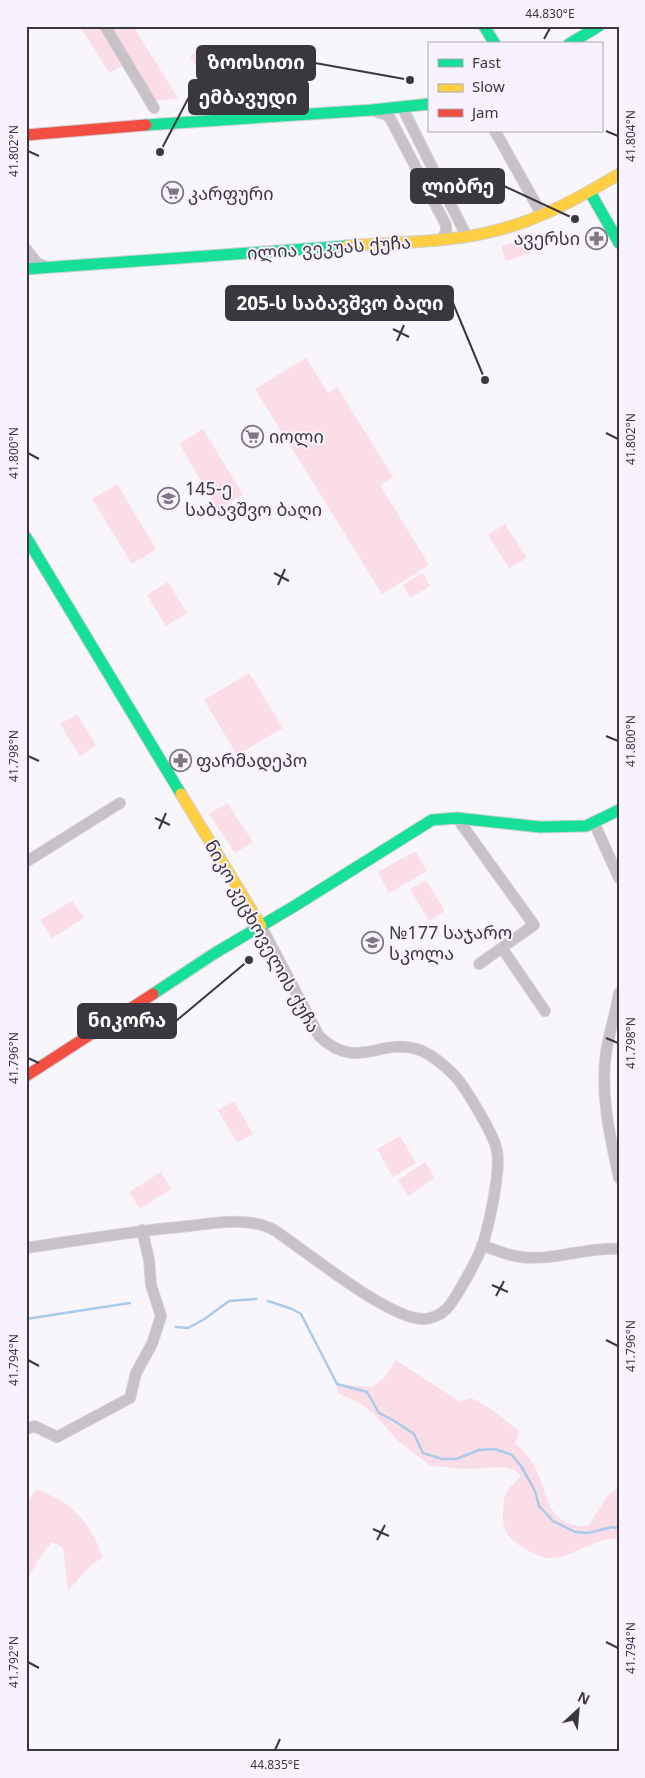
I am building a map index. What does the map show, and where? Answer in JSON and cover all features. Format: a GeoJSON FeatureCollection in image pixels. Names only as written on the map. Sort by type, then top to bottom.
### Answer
{"type":"FeatureCollection","features":[{"type":"Feature","properties":{"kind":"street"},"geometry":{"type":"LineString","coordinates":[[105,26],[154,108]]}},
{"type":"Feature","properties":{"kind":"street"},"geometry":{"type":"LineString","coordinates":[[484,26],[494,42]]}},
{"type":"Feature","properties":{"kind":"street"},"geometry":{"type":"LineString","coordinates":[[572,42],[599,26]]}},
{"type":"Feature","properties":{"kind":"street"},"geometry":{"type":"LineString","coordinates":[[26,135],[372,110],[428,104]]}},
{"type":"Feature","properties":{"kind":"street"},"geometry":{"type":"LineString","coordinates":[[402,107],[467,237]]}},
{"type":"Feature","properties":{"kind":"street"},"geometry":{"type":"LineString","coordinates":[[372,110],[385,114],[390,118],[446,226],[446,233],[441,239]]}},
{"type":"Feature","properties":{"kind":"street"},"geometry":{"type":"LineString","coordinates":[[496,132],[542,214]]}},
{"type":"Feature","properties":{"kind":"street","name":"ილია ვეკუას ქუჩა"},"geometry":{"type":"LineString","coordinates":[[26,270],[467,237],[509,228],[590,192],[619,174]]}},
{"type":"Feature","properties":{"kind":"street"},"geometry":{"type":"LineString","coordinates":[[590,192],[619,243]]}},
{"type":"Feature","properties":{"kind":"street"},"geometry":{"type":"LineString","coordinates":[[26,249],[38,263],[48,268]]}},
{"type":"Feature","properties":{"kind":"street","name":"ნიკო კეცხოველის ქუჩა"},"geometry":{"type":"LineString","coordinates":[[26,537],[261,926],[319,1036],[330,1047],[344,1053],[358,1053],[398,1047],[414,1048],[426,1052],[441,1062],[458,1079],[495,1140],[498,1154],[496,1183],[482,1245],[453,1300],[444,1311],[427,1319],[412,1318],[392,1311],[270,1228],[250,1222],[216,1223],[142,1230],[26,1248]]}},
{"type":"Feature","properties":{"kind":"street"},"geometry":{"type":"LineString","coordinates":[[26,862],[120,803]]}},
{"type":"Feature","properties":{"kind":"street"},"geometry":{"type":"LineString","coordinates":[[26,1076],[215,953],[432,820],[457,818],[540,827],[586,826],[619,810]]}},
{"type":"Feature","properties":{"kind":"street"},"geometry":{"type":"LineString","coordinates":[[457,818],[534,925],[479,964]]}},
{"type":"Feature","properties":{"kind":"street"},"geometry":{"type":"LineString","coordinates":[[594,822],[619,878]]}},
{"type":"Feature","properties":{"kind":"street"},"geometry":{"type":"LineString","coordinates":[[502,948],[545,1011]]}},
{"type":"Feature","properties":{"kind":"street"},"geometry":{"type":"LineString","coordinates":[[619,993],[606,1052],[605,1075],[607,1121],[619,1178]]}},
{"type":"Feature","properties":{"kind":"street"},"geometry":{"type":"LineString","coordinates":[[26,1429],[34,1426],[57,1437],[130,1398],[136,1373],[152,1344],[161,1316],[151,1285],[149,1259],[142,1230]]}},
{"type":"Feature","properties":{"kind":"street"},"geometry":{"type":"LineString","coordinates":[[482,1245],[517,1257],[544,1257],[603,1248],[619,1249]]}},
{"type":"Feature","properties":{"kind":"shaded area"},"geometry":{"type":"Polygon","coordinates":[[[80,26],[133,26],[178,98],[147,102],[126,64],[109,73],[80,26]]]}},
{"type":"Feature","properties":{"kind":"shaded area"},"geometry":{"type":"Polygon","coordinates":[[[206,46],[227,79],[211,89],[190,56],[206,46]]]}},
{"type":"Feature","properties":{"kind":"shaded area"},"geometry":{"type":"Polygon","coordinates":[[[524,239],[529,253],[506,261],[501,246],[524,239]]]}},
{"type":"Feature","properties":{"kind":"shaded area"},"geometry":{"type":"Polygon","coordinates":[[[306,358],[328,393],[337,387],[393,477],[380,485],[429,565],[382,594],[255,389],[306,358]]]}},
{"type":"Feature","properties":{"kind":"shaded area"},"geometry":{"type":"Polygon","coordinates":[[[203,429],[243,495],[218,509],[179,444],[203,429]]]}},
{"type":"Feature","properties":{"kind":"shaded area"},"geometry":{"type":"Polygon","coordinates":[[[117,484],[156,549],[132,564],[92,499],[117,484]]]}},
{"type":"Feature","properties":{"kind":"shaded area"},"geometry":{"type":"Polygon","coordinates":[[[505,524],[527,558],[509,568],[488,535],[505,524]]]}},
{"type":"Feature","properties":{"kind":"shaded area"},"geometry":{"type":"Polygon","coordinates":[[[423,573],[430,586],[410,598],[403,585],[423,573]]]}},
{"type":"Feature","properties":{"kind":"shaded area"},"geometry":{"type":"Polygon","coordinates":[[[168,582],[187,613],[166,626],[147,595],[168,582]]]}},
{"type":"Feature","properties":{"kind":"shaded area"},"geometry":{"type":"Polygon","coordinates":[[[249,673],[283,728],[237,755],[204,700],[249,673]]]}},
{"type":"Feature","properties":{"kind":"shaded area"},"geometry":{"type":"Polygon","coordinates":[[[77,714],[96,745],[80,756],[60,724],[77,714]]]}},
{"type":"Feature","properties":{"kind":"shaded area"},"geometry":{"type":"Polygon","coordinates":[[[227,803],[253,842],[235,853],[209,814],[227,803]]]}},
{"type":"Feature","properties":{"kind":"shaded area"},"geometry":{"type":"Polygon","coordinates":[[[415,851],[427,871],[389,893],[378,872],[415,851]]]}},
{"type":"Feature","properties":{"kind":"shaded area"},"geometry":{"type":"Polygon","coordinates":[[[426,880],[445,911],[429,921],[410,889],[426,880]]]}},
{"type":"Feature","properties":{"kind":"shaded area"},"geometry":{"type":"Polygon","coordinates":[[[72,901],[84,918],[52,938],[40,920],[72,901]]]}},
{"type":"Feature","properties":{"kind":"shaded area"},"geometry":{"type":"Polygon","coordinates":[[[234,1101],[253,1134],[237,1143],[218,1110],[234,1101]]]}},
{"type":"Feature","properties":{"kind":"shaded area"},"geometry":{"type":"Polygon","coordinates":[[[400,1136],[416,1163],[393,1177],[377,1149],[400,1136]]]}},
{"type":"Feature","properties":{"kind":"shaded area"},"geometry":{"type":"Polygon","coordinates":[[[425,1162],[435,1178],[408,1196],[398,1180],[425,1162]]]}},
{"type":"Feature","properties":{"kind":"shaded area"},"geometry":{"type":"Polygon","coordinates":[[[161,1172],[171,1189],[140,1209],[129,1192],[161,1172]]]}},
{"type":"Feature","properties":{"kind":"shaded area"},"geometry":{"type":"Polygon","coordinates":[[[396,1360],[460,1402],[471,1398],[493,1410],[520,1432],[515,1443],[531,1461],[550,1506],[563,1521],[574,1525],[588,1526],[608,1495],[619,1487],[619,1539],[601,1541],[566,1555],[548,1558],[531,1552],[513,1541],[506,1532],[503,1513],[506,1494],[521,1476],[515,1470],[502,1467],[467,1469],[431,1466],[398,1441],[372,1412],[359,1403],[338,1393],[337,1384],[371,1387],[383,1379],[396,1360]]]}},
{"type":"Feature","properties":{"kind":"shaded area"},"geometry":{"type":"Polygon","coordinates":[[[37,1489],[61,1501],[78,1515],[92,1533],[103,1557],[90,1566],[68,1591],[63,1548],[52,1542],[40,1557],[26,1582],[26,1505],[37,1489]]]}},
{"type":"Feature","properties":{"kind":"waterway"},"geometry":{"type":"LineString","coordinates":[[176,1327],[188,1328],[203,1320],[229,1301],[256,1299]]}},
{"type":"Feature","properties":{"kind":"waterway"},"geometry":{"type":"LineString","coordinates":[[268,1301],[301,1314],[337,1384],[367,1392],[379,1413],[414,1434],[423,1453],[442,1459],[456,1459],[479,1450],[495,1449],[512,1455],[521,1466],[535,1491],[539,1506],[553,1521],[575,1532],[588,1533],[612,1527],[619,1528]]}},
{"type":"Feature","properties":{"kind":"waterway"},"geometry":{"type":"LineString","coordinates":[[26,1319],[130,1303]]}},
{"type":"Feature","properties":{"kind":"traffic: fast"},"geometry":{"type":"LineString","coordinates":[[484,26],[494,42]]}},
{"type":"Feature","properties":{"kind":"traffic: fast"},"geometry":{"type":"LineString","coordinates":[[572,42],[599,26]]}},
{"type":"Feature","properties":{"kind":"traffic: fast"},"geometry":{"type":"LineString","coordinates":[[146,125],[372,110],[428,104]]}},
{"type":"Feature","properties":{"kind":"traffic: fast"},"geometry":{"type":"LineString","coordinates":[[590,192],[619,243]]}},
{"type":"Feature","properties":{"kind":"traffic: fast"},"geometry":{"type":"LineString","coordinates":[[26,269],[347,246]]}},
{"type":"Feature","properties":{"kind":"traffic: fast"},"geometry":{"type":"LineString","coordinates":[[26,537],[181,794]]}},
{"type":"Feature","properties":{"kind":"traffic: fast"},"geometry":{"type":"LineString","coordinates":[[153,994],[215,953],[293,907],[432,820],[457,818],[540,827],[586,826],[619,810]]}},
{"type":"Feature","properties":{"kind":"traffic: slow"},"geometry":{"type":"LineString","coordinates":[[347,246],[442,240],[498,230],[530,220],[590,191],[619,174]]}},
{"type":"Feature","properties":{"kind":"traffic: slow"},"geometry":{"type":"LineString","coordinates":[[181,794],[261,926]]}},
{"type":"Feature","properties":{"kind":"traffic: jam"},"geometry":{"type":"LineString","coordinates":[[26,135],[146,125]]}},
{"type":"Feature","properties":{"kind":"traffic: jam"},"geometry":{"type":"LineString","coordinates":[[26,1076],[153,994]]}},
{"type":"Feature","properties":{"kind":"place","name":"ზოოსითი"},"geometry":{"type":"Point","coordinates":[410,80]}},
{"type":"Feature","properties":{"kind":"place","name":"ემბავუდი"},"geometry":{"type":"Point","coordinates":[160,152]}},
{"type":"Feature","properties":{"kind":"place","name":"კარფური"},"geometry":{"type":"Point","coordinates":[172,193]}},
{"type":"Feature","properties":{"kind":"place","name":"ლიბრე"},"geometry":{"type":"Point","coordinates":[575,219]}},
{"type":"Feature","properties":{"kind":"place","name":"ავერსი"},"geometry":{"type":"Point","coordinates":[596,238]}},
{"type":"Feature","properties":{"kind":"place","name":"205-ს საბავშვო ბაღი"},"geometry":{"type":"Point","coordinates":[485,380]}},
{"type":"Feature","properties":{"kind":"place","name":"იოლი"},"geometry":{"type":"Point","coordinates":[253,436]}},
{"type":"Feature","properties":{"kind":"place","name":"145-ე საბავშვო ბაღი"},"geometry":{"type":"Point","coordinates":[169,498]}},
{"type":"Feature","properties":{"kind":"place","name":"ფარმადეპო"},"geometry":{"type":"Point","coordinates":[180,760]}},
{"type":"Feature","properties":{"kind":"place","name":"№177 საჯარო სკოლა"},"geometry":{"type":"Point","coordinates":[373,942]}},
{"type":"Feature","properties":{"kind":"place","name":"ნიკორა"},"geometry":{"type":"Point","coordinates":[249,960]}}]}
